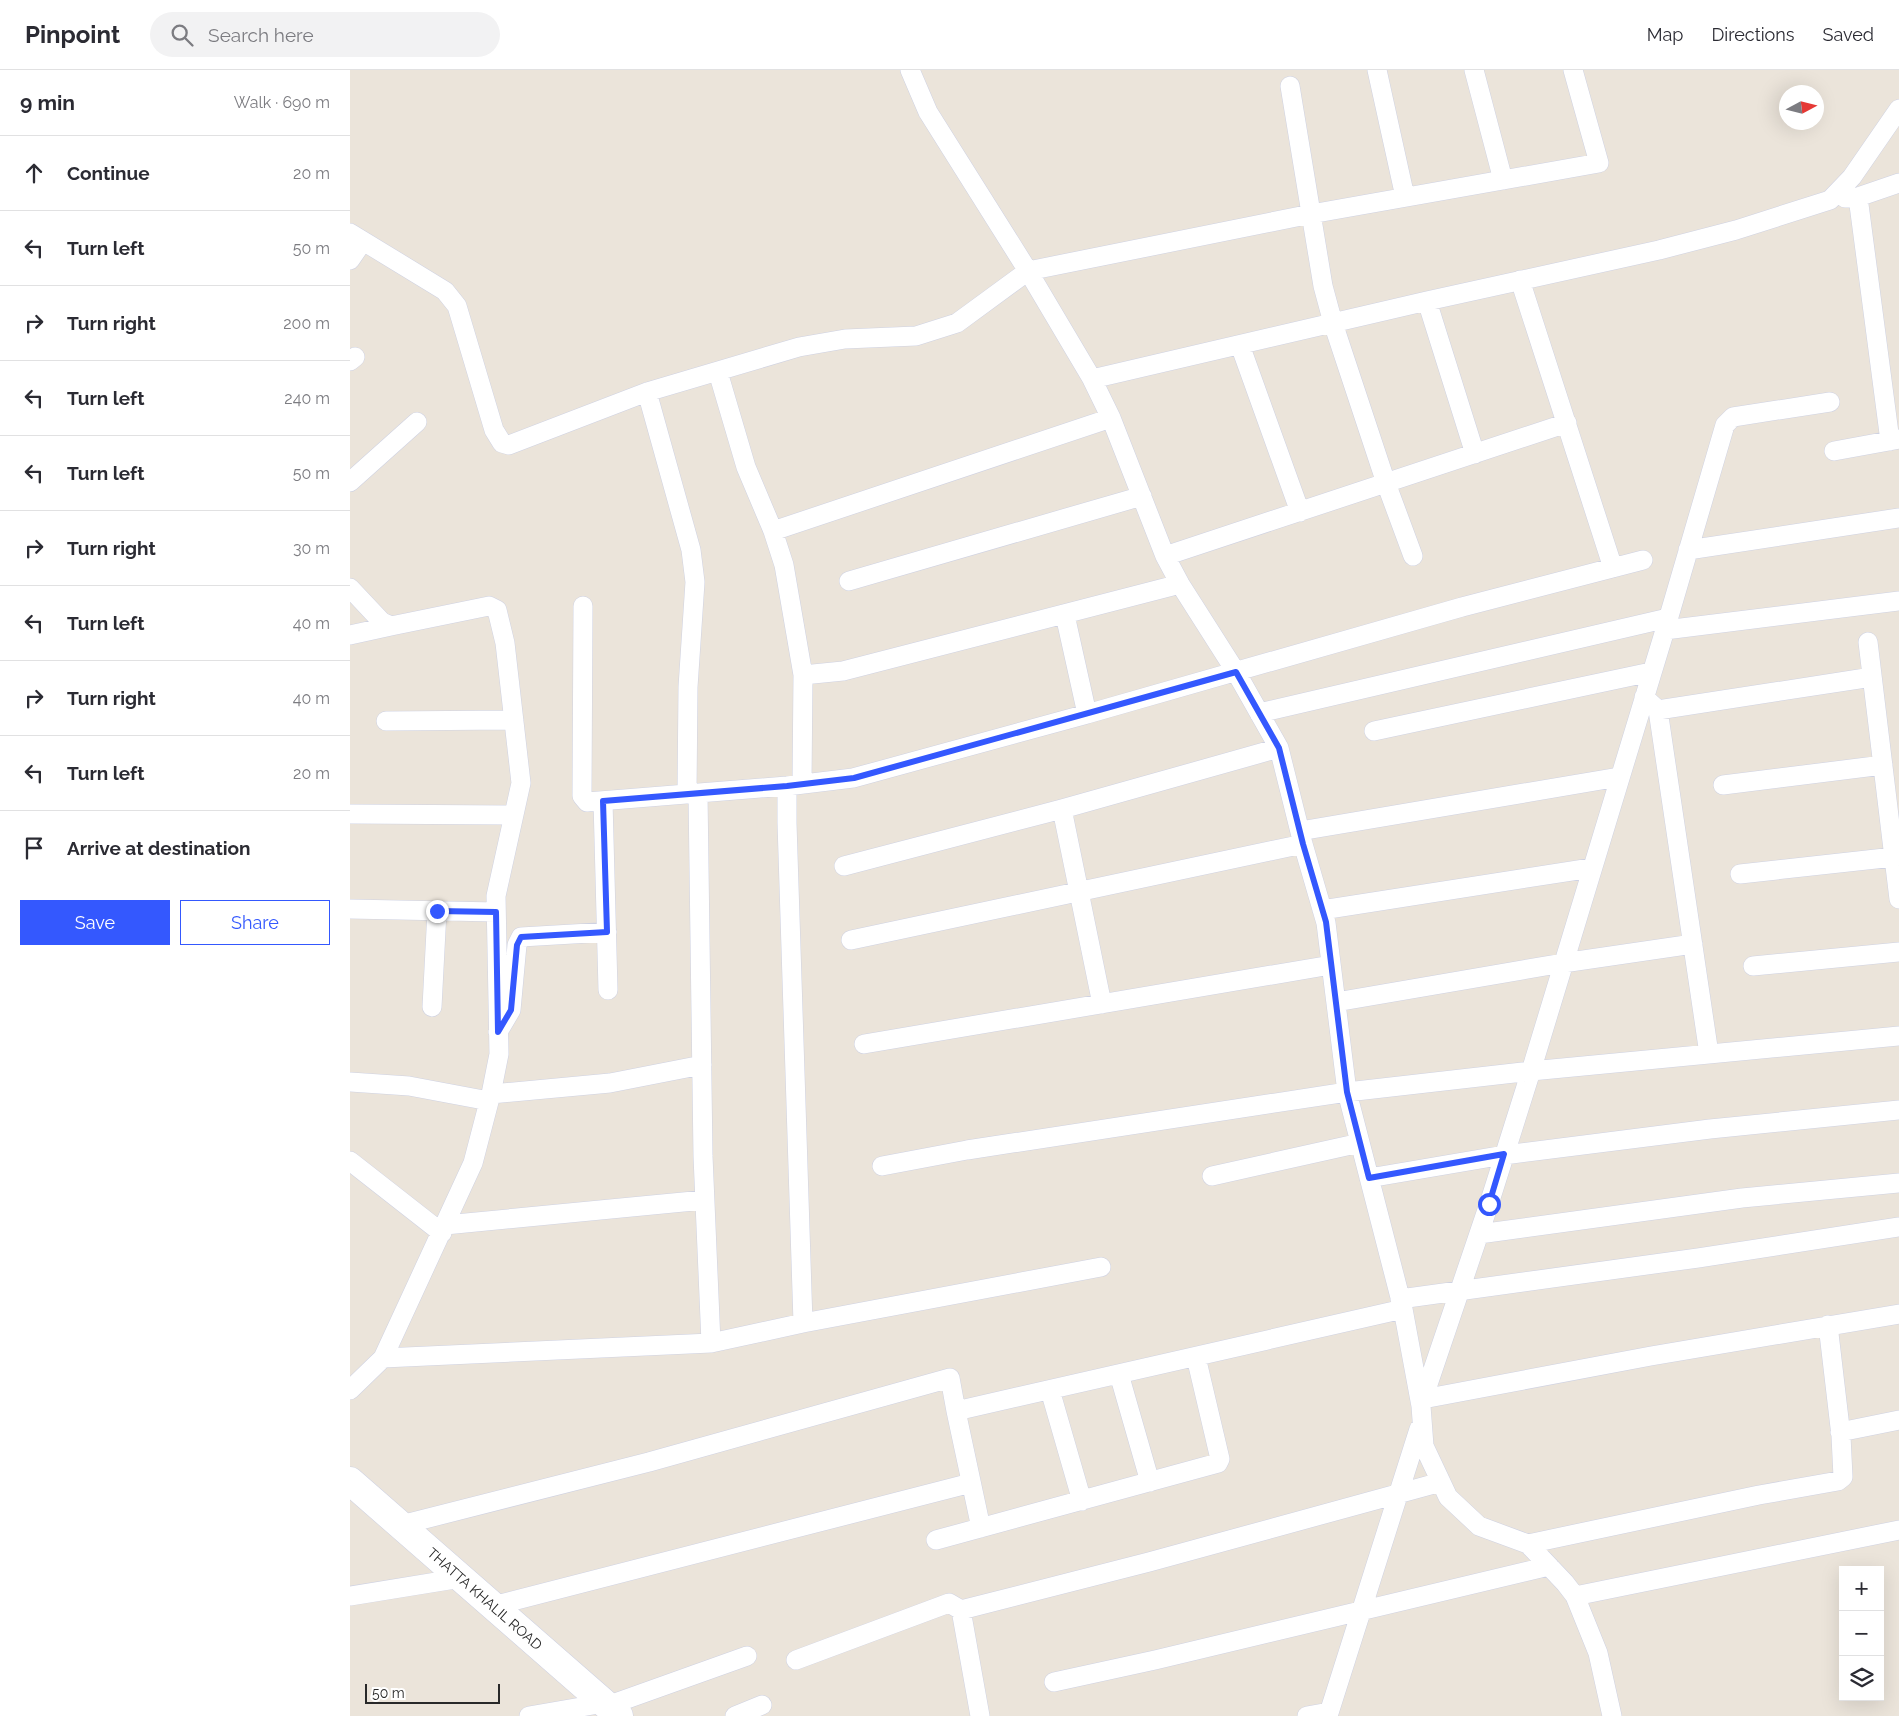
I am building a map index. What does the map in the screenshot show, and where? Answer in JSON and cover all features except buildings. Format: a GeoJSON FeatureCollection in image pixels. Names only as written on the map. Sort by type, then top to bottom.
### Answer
{"type":"FeatureCollection","features":[{"type":"Feature","properties":{"kind":"street"},"geometry":{"type":"LineString","coordinates":[[910,70],[928,112],[1028,271],[1092,379],[1111,418],[1165,556],[1180,584],[1236,672],[1279,748],[1301,837],[1326,922],[1347,1092],[1402,1304],[1422,1409],[1424,1446],[1448,1497],[1478,1526],[1528,1544],[1575,1596],[1598,1653],[1612,1716]]}},
{"type":"Feature","properties":{"kind":"street"},"geometry":{"type":"LineString","coordinates":[[1377,70],[1405,198]]}},
{"type":"Feature","properties":{"kind":"street"},"geometry":{"type":"LineString","coordinates":[[1474,70],[1503,180]]}},
{"type":"Feature","properties":{"kind":"street"},"geometry":{"type":"LineString","coordinates":[[350,260],[356,237],[445,291],[457,306],[494,430],[502,443],[509,445],[647,392],[799,347],[845,339],[916,336],[957,323],[1028,271],[1310,214],[1599,163],[1573,70]]}},
{"type":"Feature","properties":{"kind":"street"},"geometry":{"type":"LineString","coordinates":[[1290,86],[1323,286],[1333,324],[1386,484],[1413,556]]}},
{"type":"Feature","properties":{"kind":"street"},"geometry":{"type":"LineString","coordinates":[[1830,200],[1852,177],[1899,109]]}},
{"type":"Feature","properties":{"kind":"street"},"geometry":{"type":"LineString","coordinates":[[1092,379],[1427,301],[1659,250],[1726,233],[1830,200],[1858,197],[1899,183]]}},
{"type":"Feature","properties":{"kind":"street"},"geometry":{"type":"LineString","coordinates":[[1834,451],[1894,440],[1858,197]]}},
{"type":"Feature","properties":{"kind":"street"},"geometry":{"type":"LineString","coordinates":[[1520,280],[1613,568]]}},
{"type":"Feature","properties":{"kind":"street"},"geometry":{"type":"LineString","coordinates":[[1427,301],[1475,454]]}},
{"type":"Feature","properties":{"kind":"street"},"geometry":{"type":"LineString","coordinates":[[1240,345],[1300,512]]}},
{"type":"Feature","properties":{"kind":"street"},"geometry":{"type":"LineString","coordinates":[[718,372],[746,467],[773,530],[784,565],[803,675],[795,785],[787,823],[803,1323]]}},
{"type":"Feature","properties":{"kind":"street"},"geometry":{"type":"LineString","coordinates":[[647,392],[691,550],[695,582],[688,687],[702,1064],[704,1200],[711,1343]]}},
{"type":"Feature","properties":{"kind":"street"},"geometry":{"type":"LineString","coordinates":[[1307,1716],[1329,1714],[1398,1495],[1422,1409],[1530,1071],[1725,425],[1733,417],[1830,402]]}},
{"type":"Feature","properties":{"kind":"street"},"geometry":{"type":"LineString","coordinates":[[773,530],[1111,418]]}},
{"type":"Feature","properties":{"kind":"street"},"geometry":{"type":"LineString","coordinates":[[350,482],[417,422]]}},
{"type":"Feature","properties":{"kind":"street"},"geometry":{"type":"LineString","coordinates":[[1165,556],[1567,423]]}},
{"type":"Feature","properties":{"kind":"street"},"geometry":{"type":"LineString","coordinates":[[849,581],[1142,496]]}},
{"type":"Feature","properties":{"kind":"street"},"geometry":{"type":"LineString","coordinates":[[1688,550],[1899,518]]}},
{"type":"Feature","properties":{"kind":"street"},"geometry":{"type":"LineString","coordinates":[[583,606],[582,796],[587,802],[795,785],[854,778],[1462,607],[1643,560]]}},
{"type":"Feature","properties":{"kind":"street"},"geometry":{"type":"LineString","coordinates":[[803,675],[843,671],[1180,584]]}},
{"type":"Feature","properties":{"kind":"street"},"geometry":{"type":"LineString","coordinates":[[350,588],[382,622],[390,626]]}},
{"type":"Feature","properties":{"kind":"street"},"geometry":{"type":"LineString","coordinates":[[1259,713],[1666,624],[1899,601]]}},
{"type":"Feature","properties":{"kind":"street"},"geometry":{"type":"LineString","coordinates":[[350,635],[489,606],[497,610],[505,643],[522,783],[496,896],[499,1054],[473,1163],[383,1358],[350,1390]]}},
{"type":"Feature","properties":{"kind":"street"},"geometry":{"type":"LineString","coordinates":[[1065,614],[1087,714]]}},
{"type":"Feature","properties":{"kind":"street"},"geometry":{"type":"LineString","coordinates":[[1868,642],[1899,899]]}},
{"type":"Feature","properties":{"kind":"street"},"geometry":{"type":"LineString","coordinates":[[1374,731],[1651,672]]}},
{"type":"Feature","properties":{"kind":"street"},"geometry":{"type":"LineString","coordinates":[[1658,710],[1872,678]]}},
{"type":"Feature","properties":{"kind":"street"},"geometry":{"type":"LineString","coordinates":[[1644,698],[1658,710],[1709,1054]]}},
{"type":"Feature","properties":{"kind":"street"},"geometry":{"type":"LineString","coordinates":[[386,721],[514,720]]}},
{"type":"Feature","properties":{"kind":"street"},"geometry":{"type":"LineString","coordinates":[[844,866],[1279,748]]}},
{"type":"Feature","properties":{"kind":"street"},"geometry":{"type":"LineString","coordinates":[[1723,785],[1883,765]]}},
{"type":"Feature","properties":{"kind":"street"},"geometry":{"type":"LineString","coordinates":[[851,940],[1078,892],[1301,837],[1619,777]]}},
{"type":"Feature","properties":{"kind":"street"},"geometry":{"type":"LineString","coordinates":[[603,801],[608,990]]}},
{"type":"Feature","properties":{"kind":"street"},"geometry":{"type":"LineString","coordinates":[[1062,808],[1102,1004]]}},
{"type":"Feature","properties":{"kind":"street"},"geometry":{"type":"LineString","coordinates":[[350,814],[514,815]]}},
{"type":"Feature","properties":{"kind":"street"},"geometry":{"type":"LineString","coordinates":[[1740,874],[1894,857]]}},
{"type":"Feature","properties":{"kind":"street"},"geometry":{"type":"LineString","coordinates":[[1322,910],[1591,868]]}},
{"type":"Feature","properties":{"kind":"street"},"geometry":{"type":"LineString","coordinates":[[350,909],[496,912]]}},
{"type":"Feature","properties":{"kind":"street"},"geometry":{"type":"LineString","coordinates":[[432,1008],[437,911]]}},
{"type":"Feature","properties":{"kind":"street"},"geometry":{"type":"LineString","coordinates":[[498,1032],[511,1010],[517,945],[521,937],[607,932]]}},
{"type":"Feature","properties":{"kind":"street"},"geometry":{"type":"LineString","coordinates":[[1336,1002],[1563,963],[1693,944]]}},
{"type":"Feature","properties":{"kind":"street"},"geometry":{"type":"LineString","coordinates":[[1753,966],[1899,952]]}},
{"type":"Feature","properties":{"kind":"street"},"geometry":{"type":"LineString","coordinates":[[864,1044],[1331,965]]}},
{"type":"Feature","properties":{"kind":"street"},"geometry":{"type":"LineString","coordinates":[[882,1166],[967,1150],[1347,1092],[1530,1071],[1899,1036]]}},
{"type":"Feature","properties":{"kind":"street"},"geometry":{"type":"LineString","coordinates":[[350,1082],[409,1086],[490,1097],[610,1083],[702,1064]]}},
{"type":"Feature","properties":{"kind":"street"},"geometry":{"type":"LineString","coordinates":[[1369,1178],[1504,1154],[1710,1129],[1899,1110]]}},
{"type":"Feature","properties":{"kind":"street"},"geometry":{"type":"LineString","coordinates":[[1212,1176],[1360,1143]]}},
{"type":"Feature","properties":{"kind":"street"},"geometry":{"type":"LineString","coordinates":[[350,1161],[444,1229],[704,1200]]}},
{"type":"Feature","properties":{"kind":"street"},"geometry":{"type":"LineString","coordinates":[[1479,1234],[1742,1198],[1899,1183]]}},
{"type":"Feature","properties":{"kind":"street"},"geometry":{"type":"LineString","coordinates":[[956,1411],[1196,1357],[1460,1291],[1698,1258],[1899,1227]]}},
{"type":"Feature","properties":{"kind":"street"},"geometry":{"type":"LineString","coordinates":[[383,1358],[711,1343],[803,1323],[1101,1267]]}},
{"type":"Feature","properties":{"kind":"street"},"geometry":{"type":"LineString","coordinates":[[1422,1409],[1828,1325],[1899,1314]]}},
{"type":"Feature","properties":{"kind":"street"},"geometry":{"type":"LineString","coordinates":[[1528,1544],[1838,1480],[1843,1477],[1828,1325]]}},
{"type":"Feature","properties":{"kind":"street"},"geometry":{"type":"LineString","coordinates":[[936,1540],[1218,1463],[1220,1459],[1196,1357]]}},
{"type":"Feature","properties":{"kind":"street"},"geometry":{"type":"LineString","coordinates":[[1119,1374],[1150,1482]]}},
{"type":"Feature","properties":{"kind":"street"},"geometry":{"type":"LineString","coordinates":[[401,1525],[649,1462],[950,1378],[981,1528]]}},
{"type":"Feature","properties":{"kind":"street"},"geometry":{"type":"LineString","coordinates":[[1050,1390],[1082,1501]]}},
{"type":"Feature","properties":{"kind":"street"},"geometry":{"type":"LineString","coordinates":[[1840,1432],[1899,1420]]}},
{"type":"Feature","properties":{"kind":"street","name":"THATTA KHALIL ROAD"},"geometry":{"type":"LineString","coordinates":[[350,1481],[610,1708]]}},
{"type":"Feature","properties":{"kind":"street"},"geometry":{"type":"LineString","coordinates":[[796,1660],[949,1603],[961,1610],[1441,1482]]}},
{"type":"Feature","properties":{"kind":"street"},"geometry":{"type":"LineString","coordinates":[[493,1606],[971,1484]]}},
{"type":"Feature","properties":{"kind":"street"},"geometry":{"type":"LineString","coordinates":[[1575,1596],[1899,1530]]}},
{"type":"Feature","properties":{"kind":"street"},"geometry":{"type":"LineString","coordinates":[[1054,1682],[1549,1566]]}},
{"type":"Feature","properties":{"kind":"street"},"geometry":{"type":"LineString","coordinates":[[350,1596],[461,1578]]}},
{"type":"Feature","properties":{"kind":"street"},"geometry":{"type":"LineString","coordinates":[[961,1610],[980,1716]]}},
{"type":"Feature","properties":{"kind":"street"},"geometry":{"type":"LineString","coordinates":[[529,1716],[610,1708],[746,1656]]}},
{"type":"Feature","properties":{"kind":"street"},"geometry":{"type":"LineString","coordinates":[[734,1716],[762,1705]]}},
{"type":"Feature","properties":{"kind":"route"},"geometry":{"type":"LineString","coordinates":[[437,911],[496,912],[498,1032],[511,1010],[517,945],[521,937],[607,932],[603,801],[787,786],[854,778],[1236,672],[1279,748],[1303,844],[1326,922],[1347,1092],[1369,1178],[1504,1154],[1489,1204]]}}]}
